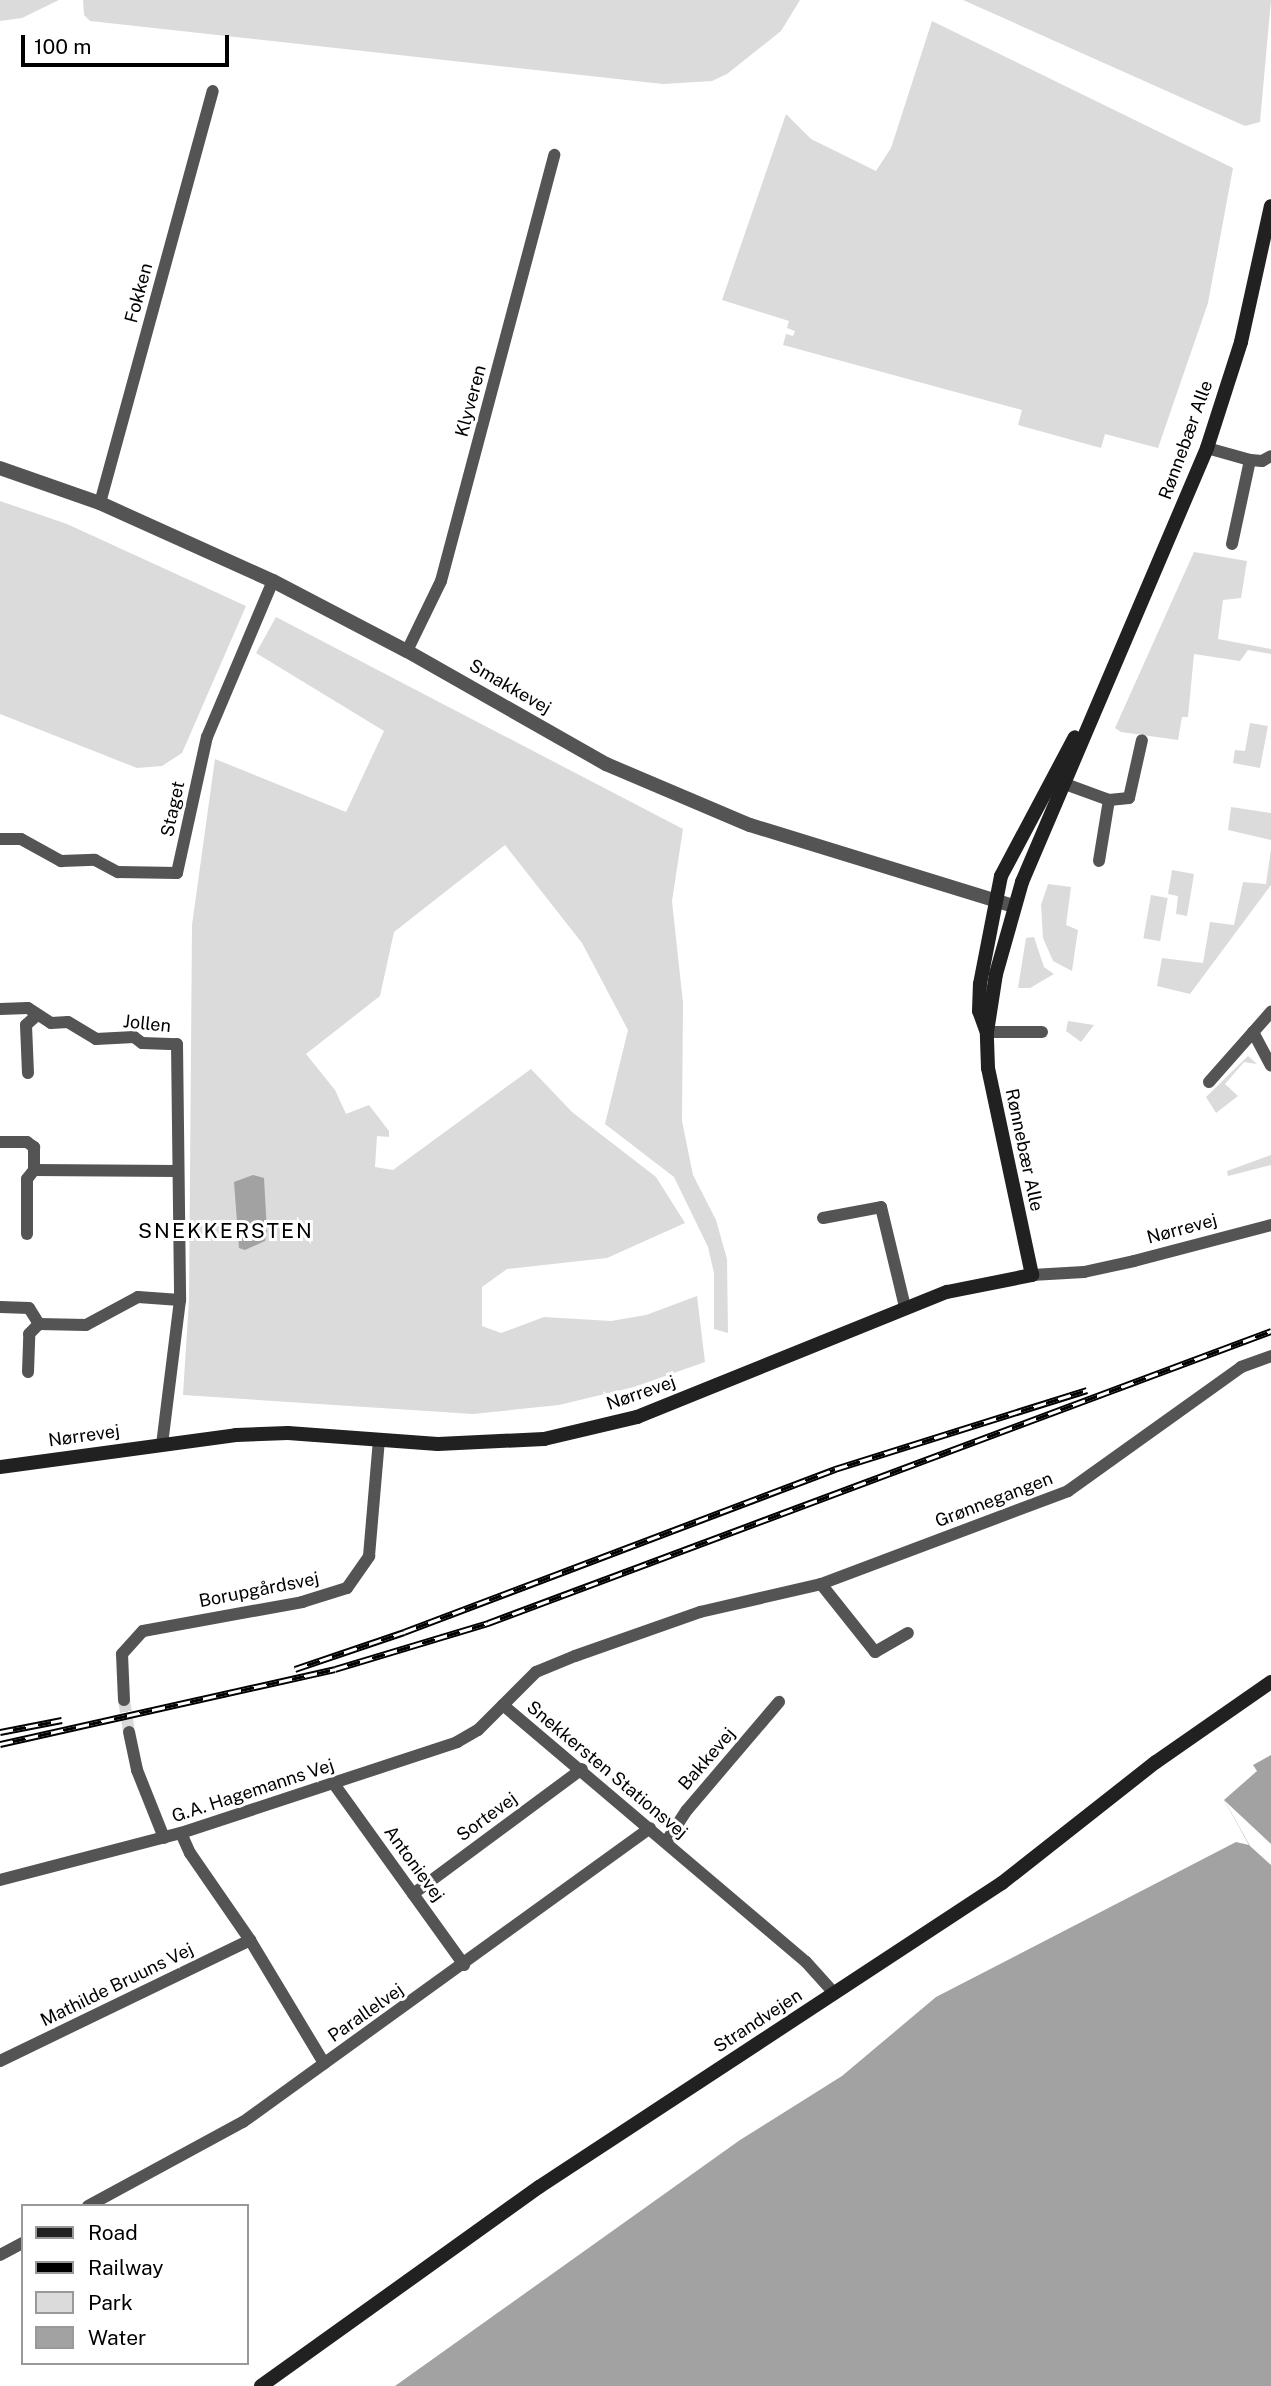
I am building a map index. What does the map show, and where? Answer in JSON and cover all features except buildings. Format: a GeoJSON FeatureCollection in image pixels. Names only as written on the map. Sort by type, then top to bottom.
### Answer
{"type":"FeatureCollection","features":[{"type":"Feature","properties":{"kind":"main road","name":"Rønnebær Alle"},"geometry":{"type":"LineString","coordinates":[[1032,1275],[992,1104],[987,1032],[1014,906],[1059,782],[1207,448],[1241,342],[1271,206]]}},
{"type":"Feature","properties":{"kind":"main road","name":"Rønnebær Alle"},"geometry":{"type":"LineString","coordinates":[[987,1032],[979,1011],[980,985],[995,901],[1012,853],[1059,782]]}},
{"type":"Feature","properties":{"kind":"main road","name":"Nørrevej"},"geometry":{"type":"LineString","coordinates":[[0,1467],[162,1445],[288,1433],[490,1443],[596,1429],[720,1385],[905,1307],[959,1289],[1032,1275]]}},
{"type":"Feature","properties":{"kind":"main road","name":"Strandvejen"},"geometry":{"type":"LineString","coordinates":[[261,2386],[539,2187],[1002,1883],[1156,1762],[1271,1682]]}},
{"type":"Feature","properties":{"kind":"street","name":"Fokken"},"geometry":{"type":"LineString","coordinates":[[100,503],[213,91]]}},
{"type":"Feature","properties":{"kind":"street","name":"Klyveren"},"geometry":{"type":"LineString","coordinates":[[407,651],[441,581],[554,155]]}},
{"type":"Feature","properties":{"kind":"street"},"geometry":{"type":"LineString","coordinates":[[1207,448],[1250,460],[1262,461],[1271,456]]}},
{"type":"Feature","properties":{"kind":"street"},"geometry":{"type":"LineString","coordinates":[[1233,544],[1250,460]]}},
{"type":"Feature","properties":{"kind":"street","name":"Smakkevej"},"geometry":{"type":"LineString","coordinates":[[0,468],[100,503],[273,581],[407,651],[606,764],[700,805],[769,831],[1014,906]]}},
{"type":"Feature","properties":{"kind":"street","name":"Staget"},"geometry":{"type":"LineString","coordinates":[[0,839],[21,839],[61,861],[96,860],[118,872],[177,873],[207,737],[273,581]]}},
{"type":"Feature","properties":{"kind":"street"},"geometry":{"type":"LineString","coordinates":[[1059,782],[1109,800],[1129,799],[1142,740]]}},
{"type":"Feature","properties":{"kind":"street"},"geometry":{"type":"LineString","coordinates":[[1099,861],[1109,800]]}},
{"type":"Feature","properties":{"kind":"street","name":"Jollen"},"geometry":{"type":"LineString","coordinates":[[0,1009],[27,1008],[51,1023],[68,1021],[96,1039],[134,1037],[142,1044],[177,1044],[180,1300],[162,1445]]}},
{"type":"Feature","properties":{"kind":"street"},"geometry":{"type":"LineString","coordinates":[[1209,1082],[1271,1012]]}},
{"type":"Feature","properties":{"kind":"street"},"geometry":{"type":"LineString","coordinates":[[28,1073],[26,1025],[36,1016]]}},
{"type":"Feature","properties":{"kind":"street"},"geometry":{"type":"LineString","coordinates":[[987,1032],[1042,1032]]}},
{"type":"Feature","properties":{"kind":"street"},"geometry":{"type":"LineString","coordinates":[[1253,1032],[1271,1066]]}},
{"type":"Feature","properties":{"kind":"street"},"geometry":{"type":"LineString","coordinates":[[0,1142],[27,1142],[34,1147],[34,1170],[27,1179],[27,1234]]}},
{"type":"Feature","properties":{"kind":"street"},"geometry":{"type":"LineString","coordinates":[[34,1170],[177,1171]]}},
{"type":"Feature","properties":{"kind":"street"},"geometry":{"type":"LineString","coordinates":[[823,1217],[881,1208],[905,1307]]}},
{"type":"Feature","properties":{"kind":"street","name":"Nørrevej"},"geometry":{"type":"LineString","coordinates":[[1032,1275],[1084,1272],[1271,1225]]}},
{"type":"Feature","properties":{"kind":"street"},"geometry":{"type":"LineString","coordinates":[[28,1372],[29,1334],[39,1324],[86,1325],[138,1297],[180,1300]]}},
{"type":"Feature","properties":{"kind":"street"},"geometry":{"type":"LineString","coordinates":[[0,1307],[29,1308],[39,1324]]}},
{"type":"Feature","properties":{"kind":"street","name":"Grønnegangen"},"geometry":{"type":"LineString","coordinates":[[757,1602],[821,1584],[1068,1491],[1241,1367],[1271,1356]]}},
{"type":"Feature","properties":{"kind":"street","name":"Borupgårdsvej"},"geometry":{"type":"LineString","coordinates":[[124,1700],[122,1654],[143,1631],[302,1602],[347,1588],[369,1556],[379,1439]]}},
{"type":"Feature","properties":{"kind":"street"},"geometry":{"type":"LineString","coordinates":[[821,1584],[875,1651],[908,1633]]}},
{"type":"Feature","properties":{"kind":"street","name":"Snekkersten Stationsvej"},"geometry":{"type":"LineString","coordinates":[[757,1602],[700,1612],[536,1672],[503,1705],[582,1769],[806,1962],[834,1993]]}},
{"type":"Feature","properties":{"kind":"street","name":"Bakkevej"},"geometry":{"type":"LineString","coordinates":[[666,1842],[687,1810],[779,1702]]}},
{"type":"Feature","properties":{"kind":"street","name":"G.A. Hagemanns Vej"},"geometry":{"type":"LineString","coordinates":[[0,1880],[181,1833],[457,1742],[478,1730],[503,1705]]}},
{"type":"Feature","properties":{"kind":"street"},"geometry":{"type":"LineString","coordinates":[[129,1732],[137,1770],[164,1838]]}},
{"type":"Feature","properties":{"kind":"street","name":"Sortevej"},"geometry":{"type":"LineString","coordinates":[[413,1894],[582,1769]]}},
{"type":"Feature","properties":{"kind":"street","name":"Antonievej"},"geometry":{"type":"LineString","coordinates":[[334,1784],[464,1965]]}},
{"type":"Feature","properties":{"kind":"street","name":"Parallelvej"},"geometry":{"type":"LineString","coordinates":[[92,2204],[243,2122],[464,1965],[650,1828]]}},
{"type":"Feature","properties":{"kind":"street"},"geometry":{"type":"LineString","coordinates":[[181,1833],[190,1853],[250,1940],[324,2063]]}},
{"type":"Feature","properties":{"kind":"street","name":"Mathilde Bruuns Vej"},"geometry":{"type":"LineString","coordinates":[[0,2061],[250,1940]]}},
{"type":"Feature","properties":{"kind":"street"},"geometry":{"type":"LineString","coordinates":[[0,2255],[21,2243]]}},
{"type":"Feature","properties":{"kind":"green space"},"geometry":{"type":"Polygon","coordinates":[[[0,0],[59,0],[22,18],[0,21],[0,0]]]}},
{"type":"Feature","properties":{"kind":"green space"},"geometry":{"type":"Polygon","coordinates":[[[83,0],[800,0],[781,31],[727,74],[712,81],[663,84],[90,21],[84,15],[83,0]]]}},
{"type":"Feature","properties":{"kind":"green space"},"geometry":{"type":"Polygon","coordinates":[[[963,0],[1271,0],[1260,122],[1245,126],[963,0]]]}},
{"type":"Feature","properties":{"kind":"green space"},"geometry":{"type":"Polygon","coordinates":[[[932,21],[1233,168],[1208,303],[1158,448],[1105,434],[1101,448],[1018,425],[1022,410],[783,345],[786,334],[793,336],[795,331],[787,328],[789,321],[722,300],[786,114],[811,139],[876,171],[891,148],[932,21]]]}},
{"type":"Feature","properties":{"kind":"green space"},"geometry":{"type":"Polygon","coordinates":[[[0,501],[67,524],[246,606],[182,753],[162,766],[137,768],[0,714],[0,501]]]}},
{"type":"Feature","properties":{"kind":"green space"},"geometry":{"type":"Polygon","coordinates":[[[1194,552],[1247,561],[1241,598],[1223,600],[1218,639],[1271,649],[1271,654],[1248,650],[1240,661],[1194,654],[1188,717],[1182,717],[1178,740],[1121,732],[1115,728],[1194,552]]]}},
{"type":"Feature","properties":{"kind":"green space"},"geometry":{"type":"Polygon","coordinates":[[[276,617],[683,829],[672,901],[683,1003],[682,1121],[693,1175],[716,1220],[727,1259],[728,1333],[714,1329],[714,1273],[708,1247],[674,1177],[605,1124],[628,1030],[582,943],[505,845],[394,932],[380,996],[306,1054],[335,1090],[346,1114],[369,1105],[389,1131],[389,1137],[377,1136],[375,1167],[393,1170],[531,1069],[572,1112],[656,1177],[685,1223],[607,1258],[507,1269],[482,1287],[482,1326],[501,1333],[544,1317],[611,1321],[646,1315],[697,1296],[705,1362],[634,1387],[559,1405],[473,1414],[183,1395],[189,1299],[192,925],[215,759],[346,812],[384,731],[256,653],[276,617]]]}},
{"type":"Feature","properties":{"kind":"green space"},"geometry":{"type":"Polygon","coordinates":[[[1250,723],[1268,726],[1260,768],[1233,763],[1235,750],[1245,751],[1250,723]]]}},
{"type":"Feature","properties":{"kind":"green space"},"geometry":{"type":"Polygon","coordinates":[[[1231,807],[1271,813],[1271,840],[1228,830],[1231,807]]]}},
{"type":"Feature","properties":{"kind":"green space"},"geometry":{"type":"Polygon","coordinates":[[[1271,849],[1271,885],[1190,994],[1157,986],[1162,958],[1203,963],[1210,922],[1234,925],[1243,882],[1266,884],[1271,849]]]}},
{"type":"Feature","properties":{"kind":"green space"},"geometry":{"type":"Polygon","coordinates":[[[1172,870],[1194,874],[1187,916],[1176,914],[1178,896],[1168,894],[1172,870]]]}},
{"type":"Feature","properties":{"kind":"green space"},"geometry":{"type":"Polygon","coordinates":[[[1048,884],[1071,887],[1066,925],[1078,930],[1072,971],[1053,961],[1043,938],[1041,905],[1048,884]]]}},
{"type":"Feature","properties":{"kind":"green space"},"geometry":{"type":"Polygon","coordinates":[[[1151,895],[1168,898],[1160,941],[1143,938],[1151,895]]]}},
{"type":"Feature","properties":{"kind":"green space"},"geometry":{"type":"Polygon","coordinates":[[[1034,937],[1044,967],[1054,974],[1030,988],[1018,988],[1026,938],[1034,937]]]}},
{"type":"Feature","properties":{"kind":"green space"},"geometry":{"type":"Polygon","coordinates":[[[1068,1021],[1094,1025],[1081,1042],[1066,1031],[1068,1021]]]}},
{"type":"Feature","properties":{"kind":"green space"},"geometry":{"type":"Polygon","coordinates":[[[1248,1056],[1257,1064],[1244,1062],[1225,1084],[1238,1096],[1216,1113],[1206,1097],[1248,1056]]]}},
{"type":"Feature","properties":{"kind":"green space"},"geometry":{"type":"Polygon","coordinates":[[[1271,1155],[1271,1165],[1228,1176],[1227,1171],[1271,1155]]]}},
{"type":"Feature","properties":{"kind":"water"},"geometry":{"type":"Polygon","coordinates":[[[253,1175],[264,1178],[267,1232],[265,1241],[245,1250],[239,1248],[234,1182],[253,1175]]]}},
{"type":"Feature","properties":{"kind":"water"},"geometry":{"type":"Polygon","coordinates":[[[1271,1755],[1271,2386],[395,2386],[740,2140],[842,2076],[936,1997],[1236,1842],[1249,1845],[1224,1800],[1257,1771],[1253,1765],[1271,1755]]]}},
{"type":"Feature","properties":{"kind":"pier"},"geometry":{"type":"Polygon","coordinates":[[[1224,1800],[1271,1844],[1271,1865],[1250,1846],[1224,1800]]]}},
{"type":"Feature","properties":{"kind":"tunnel"},"geometry":{"type":"LineString","coordinates":[[124,1700],[129,1732]]}},
{"type":"Feature","properties":{"kind":"railway"},"geometry":{"type":"LineString","coordinates":[[0,1744],[335,1669],[488,1623],[1271,1331]]}},
{"type":"Feature","properties":{"kind":"railway"},"geometry":{"type":"LineString","coordinates":[[295,1669],[404,1632],[835,1469],[1087,1390]]}},
{"type":"Feature","properties":{"kind":"railway"},"geometry":{"type":"LineString","coordinates":[[0,1732],[62,1720]]}},
{"type":"Feature","properties":{"kind":"district","name":"SNEKKERSTEN"},"geometry":{"type":"Point","coordinates":[226,1231]}}]}
